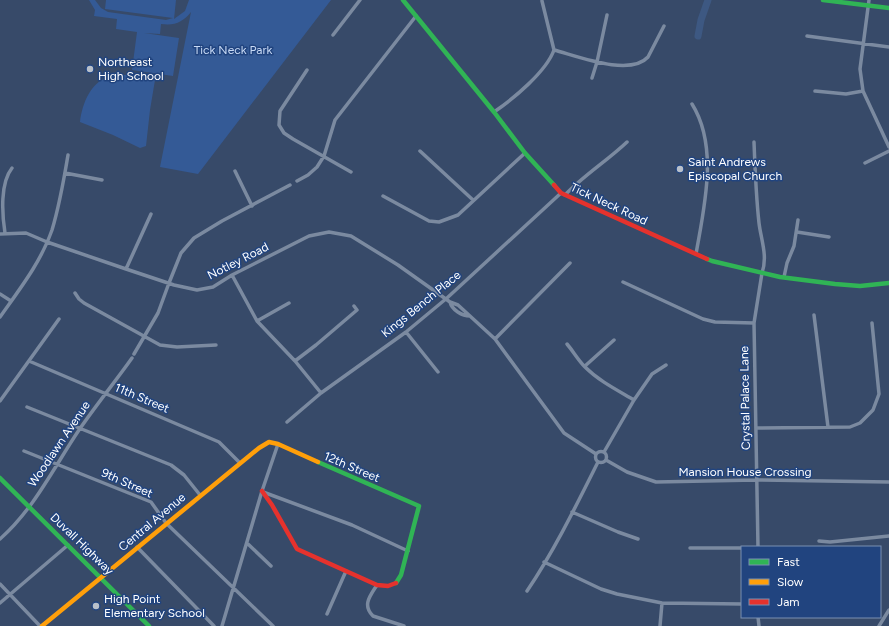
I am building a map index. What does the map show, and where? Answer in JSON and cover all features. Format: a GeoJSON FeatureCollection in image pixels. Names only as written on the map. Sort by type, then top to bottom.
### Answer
{"type":"FeatureCollection","features":[{"type":"Feature","properties":{"kind":"street"},"geometry":{"type":"LineString","coordinates":[[332,35],[360,0]]}},
{"type":"Feature","properties":{"kind":"street","name":"Tick Neck Road"},"geometry":{"type":"LineString","coordinates":[[403,0],[494,112],[525,153],[563,194],[712,261],[784,278],[860,286],[889,283]]}},
{"type":"Feature","properties":{"kind":"street"},"geometry":{"type":"LineString","coordinates":[[823,0],[889,8]]}},
{"type":"Feature","properties":{"kind":"street"},"geometry":{"type":"LineString","coordinates":[[869,0],[860,69],[863,91],[889,147]]}},
{"type":"Feature","properties":{"kind":"street"},"geometry":{"type":"LineString","coordinates":[[494,112],[509,102],[536,77],[551,58],[554,50],[542,1]]}},
{"type":"Feature","properties":{"kind":"street"},"geometry":{"type":"LineString","coordinates":[[592,78],[607,15]]}},
{"type":"Feature","properties":{"kind":"street"},"geometry":{"type":"LineString","coordinates":[[297,181],[308,175],[317,167],[324,156],[335,120],[416,16]]}},
{"type":"Feature","properties":{"kind":"street"},"geometry":{"type":"LineString","coordinates":[[554,50],[597,62],[630,66],[644,61],[648,57],[664,26]]}},
{"type":"Feature","properties":{"kind":"street"},"geometry":{"type":"LineString","coordinates":[[807,36],[889,46]]}},
{"type":"Feature","properties":{"kind":"street"},"geometry":{"type":"LineString","coordinates":[[307,70],[280,111],[279,125],[284,133],[351,172]]}},
{"type":"Feature","properties":{"kind":"street"},"geometry":{"type":"LineString","coordinates":[[815,91],[846,94],[863,91]]}},
{"type":"Feature","properties":{"kind":"street"},"geometry":{"type":"LineString","coordinates":[[692,104],[704,133],[707,161],[705,203],[696,254]]}},
{"type":"Feature","properties":{"kind":"street","name":"Kings Bench Place"},"geometry":{"type":"LineString","coordinates":[[287,422],[321,393],[406,332],[447,298],[563,194],[607,158],[617,152],[627,142]]}},
{"type":"Feature","properties":{"kind":"street","name":"Crystal Palace Lane"},"geometry":{"type":"LineString","coordinates":[[754,142],[759,225],[764,252],[764,267],[754,322],[758,546]]}},
{"type":"Feature","properties":{"kind":"street"},"geometry":{"type":"LineString","coordinates":[[420,151],[473,200]]}},
{"type":"Feature","properties":{"kind":"street"},"geometry":{"type":"LineString","coordinates":[[865,163],[889,151]]}},
{"type":"Feature","properties":{"kind":"street"},"geometry":{"type":"LineString","coordinates":[[383,196],[429,221],[438,222],[458,215],[525,153]]}},
{"type":"Feature","properties":{"kind":"street"},"geometry":{"type":"LineString","coordinates":[[0,317],[31,273],[47,242],[52,230],[68,155]]}},
{"type":"Feature","properties":{"kind":"street"},"geometry":{"type":"LineString","coordinates":[[5,233],[1,193],[5,176],[12,168]]}},
{"type":"Feature","properties":{"kind":"street"},"geometry":{"type":"LineString","coordinates":[[235,171],[252,206]]}},
{"type":"Feature","properties":{"kind":"street"},"geometry":{"type":"LineString","coordinates":[[65,174],[102,180]]}},
{"type":"Feature","properties":{"kind":"street","name":"Woodlawn Avenue"},"geometry":{"type":"LineString","coordinates":[[0,539],[14,527],[58,465],[80,428],[133,356],[158,313],[181,253],[194,238],[290,185]]}},
{"type":"Feature","properties":{"kind":"street"},"geometry":{"type":"LineString","coordinates":[[126,269],[151,214]]}},
{"type":"Feature","properties":{"kind":"street"},"geometry":{"type":"LineString","coordinates":[[784,278],[787,263],[794,246],[798,220]]}},
{"type":"Feature","properties":{"kind":"street","name":"Notley Road"},"geometry":{"type":"LineString","coordinates":[[0,234],[26,233],[47,242],[126,269],[169,283],[197,290],[213,287],[232,275],[309,236],[329,232],[351,236],[447,298]]}},
{"type":"Feature","properties":{"kind":"street"},"geometry":{"type":"LineString","coordinates":[[797,232],[829,236]]}},
{"type":"Feature","properties":{"kind":"street"},"geometry":{"type":"LineString","coordinates":[[495,339],[570,262]]}},
{"type":"Feature","properties":{"kind":"street"},"geometry":{"type":"LineString","coordinates":[[232,275],[257,320],[295,361],[321,393]]}},
{"type":"Feature","properties":{"kind":"street"},"geometry":{"type":"LineString","coordinates":[[623,282],[703,320],[716,322],[754,322]]}},
{"type":"Feature","properties":{"kind":"street"},"geometry":{"type":"LineString","coordinates":[[75,293],[84,303],[160,345],[177,347],[216,345]]}},
{"type":"Feature","properties":{"kind":"street"},"geometry":{"type":"LineString","coordinates":[[0,294],[11,301]]}},
{"type":"Feature","properties":{"kind":"street"},"geometry":{"type":"LineString","coordinates":[[447,298],[452,307],[464,316],[470,316],[495,339],[564,433],[596,454]]}},
{"type":"Feature","properties":{"kind":"street"},"geometry":{"type":"LineString","coordinates":[[257,320],[289,303]]}},
{"type":"Feature","properties":{"kind":"street"},"geometry":{"type":"LineString","coordinates":[[295,361],[357,310],[354,306]]}},
{"type":"Feature","properties":{"kind":"street"},"geometry":{"type":"LineString","coordinates":[[814,315],[828,427]]}},
{"type":"Feature","properties":{"kind":"street"},"geometry":{"type":"LineString","coordinates":[[0,402],[59,319]]}},
{"type":"Feature","properties":{"kind":"street"},"geometry":{"type":"LineString","coordinates":[[756,428],[850,427],[860,424],[874,409],[879,394],[872,323]]}},
{"type":"Feature","properties":{"kind":"street"},"geometry":{"type":"LineString","coordinates":[[406,332],[438,372]]}},
{"type":"Feature","properties":{"kind":"street"},"geometry":{"type":"LineString","coordinates":[[585,366],[614,340]]}},
{"type":"Feature","properties":{"kind":"street"},"geometry":{"type":"LineString","coordinates":[[567,344],[585,366],[606,384],[634,400]]}},
{"type":"Feature","properties":{"kind":"street","name":"11th Street"},"geometry":{"type":"LineString","coordinates":[[29,361],[219,442],[240,463]]}},
{"type":"Feature","properties":{"kind":"street"},"geometry":{"type":"LineString","coordinates":[[604,452],[634,400],[652,374],[666,365]]}},
{"type":"Feature","properties":{"kind":"street"},"geometry":{"type":"LineString","coordinates":[[27,407],[171,464],[184,475],[200,495]]}},
{"type":"Feature","properties":{"kind":"street","name":"Central Avenue"},"geometry":{"type":"LineString","coordinates":[[41,626],[240,463],[269,442],[278,444]]}},
{"type":"Feature","properties":{"kind":"street"},"geometry":{"type":"LineString","coordinates":[[222,626],[278,444]]}},
{"type":"Feature","properties":{"kind":"street","name":"12th Street"},"geometry":{"type":"LineString","coordinates":[[278,444],[419,506],[408,551]]}},
{"type":"Feature","properties":{"kind":"street","name":"9th Street"},"geometry":{"type":"LineString","coordinates":[[24,451],[151,502],[166,523],[273,626]]}},
{"type":"Feature","properties":{"kind":"street"},"geometry":{"type":"LineString","coordinates":[[596,454],[604,452]]}},
{"type":"Feature","properties":{"kind":"street"},"geometry":{"type":"LineString","coordinates":[[598,462],[602,463],[606,460],[606,455],[604,452]]}},
{"type":"Feature","properties":{"kind":"street"},"geometry":{"type":"LineString","coordinates":[[527,592],[598,462],[596,460],[596,454]]}},
{"type":"Feature","properties":{"kind":"street","name":"Mansion House Crossing"},"geometry":{"type":"LineString","coordinates":[[606,460],[627,472],[656,482],[756,480],[889,482]]}},
{"type":"Feature","properties":{"kind":"street","name":"Duvall Highway"},"geometry":{"type":"LineString","coordinates":[[0,478],[102,577],[149,626]]}},
{"type":"Feature","properties":{"kind":"street"},"geometry":{"type":"LineString","coordinates":[[262,492],[352,525],[408,551],[401,574],[396,583],[388,586],[376,585],[297,549],[272,505],[262,492]]}},
{"type":"Feature","properties":{"kind":"street"},"geometry":{"type":"LineString","coordinates":[[572,512],[638,539]]}},
{"type":"Feature","properties":{"kind":"street"},"geometry":{"type":"LineString","coordinates":[[819,541],[830,542],[889,536]]}},
{"type":"Feature","properties":{"kind":"street"},"geometry":{"type":"LineString","coordinates":[[248,544],[271,566]]}},
{"type":"Feature","properties":{"kind":"street"},"geometry":{"type":"LineString","coordinates":[[0,603],[68,545]]}},
{"type":"Feature","properties":{"kind":"street"},"geometry":{"type":"LineString","coordinates":[[137,547],[214,626]]}},
{"type":"Feature","properties":{"kind":"street"},"geometry":{"type":"LineString","coordinates":[[690,548],[741,548]]}},
{"type":"Feature","properties":{"kind":"street"},"geometry":{"type":"LineString","coordinates":[[544,562],[601,589],[617,594],[662,603],[741,604]]}},
{"type":"Feature","properties":{"kind":"street"},"geometry":{"type":"LineString","coordinates":[[326,614],[346,571]]}},
{"type":"Feature","properties":{"kind":"street"},"geometry":{"type":"LineString","coordinates":[[0,584],[41,626]]}},
{"type":"Feature","properties":{"kind":"street"},"geometry":{"type":"LineString","coordinates":[[376,585],[368,602],[370,612],[373,616],[404,626]]}},
{"type":"Feature","properties":{"kind":"street"},"geometry":{"type":"LineString","coordinates":[[660,626],[662,603]]}},
{"type":"Feature","properties":{"kind":"street"},"geometry":{"type":"LineString","coordinates":[[879,626],[889,610]]}},
{"type":"Feature","properties":{"kind":"green space","name":"Tick Neck Park"},"geometry":{"type":"Polygon","coordinates":[[[89,0],[95,0],[101,8],[108,12],[166,20],[173,18],[105,9],[106,0],[176,0],[174,19],[185,11],[189,0],[331,0],[198,174],[160,167],[191,12],[175,24],[161,24],[160,34],[144,33],[179,38],[173,76],[132,70],[137,32],[116,29],[117,19],[94,16],[95,10],[89,0]]]}},
{"type":"Feature","properties":{"kind":"green space"},"geometry":{"type":"Polygon","coordinates":[[[125,75],[140,75],[155,80],[146,146],[140,148],[80,122],[85,101],[98,82],[105,78],[125,75]]]}},
{"type":"Feature","properties":{"kind":"waterway"},"geometry":{"type":"LineString","coordinates":[[698,36],[701,20],[708,0]]}},
{"type":"Feature","properties":{"kind":"traffic: fast"},"geometry":{"type":"LineString","coordinates":[[403,0],[494,112],[525,153],[554,185]]}},
{"type":"Feature","properties":{"kind":"traffic: fast"},"geometry":{"type":"LineString","coordinates":[[823,0],[889,8]]}},
{"type":"Feature","properties":{"kind":"traffic: fast"},"geometry":{"type":"LineString","coordinates":[[707,259],[780,277],[860,286],[889,283]]}},
{"type":"Feature","properties":{"kind":"traffic: fast"},"geometry":{"type":"LineString","coordinates":[[318,462],[419,506],[401,575],[396,583]]}},
{"type":"Feature","properties":{"kind":"traffic: fast"},"geometry":{"type":"LineString","coordinates":[[0,478],[149,626]]}},
{"type":"Feature","properties":{"kind":"traffic: slow"},"geometry":{"type":"LineString","coordinates":[[42,626],[259,448],[269,442],[278,444],[318,462]]}},
{"type":"Feature","properties":{"kind":"traffic: jam"},"geometry":{"type":"LineString","coordinates":[[554,185],[561,193],[707,259]]}},
{"type":"Feature","properties":{"kind":"traffic: jam"},"geometry":{"type":"LineString","coordinates":[[262,491],[272,505],[297,549],[377,585],[388,586],[396,583]]}},
{"type":"Feature","properties":{"kind":"place","name":"Northeast High School"},"geometry":{"type":"Point","coordinates":[90,69]}},
{"type":"Feature","properties":{"kind":"place","name":"Saint Andrews Episcopal Church"},"geometry":{"type":"Point","coordinates":[680,169]}},
{"type":"Feature","properties":{"kind":"place","name":"High Point Elementary School"},"geometry":{"type":"Point","coordinates":[96,606]}}]}
